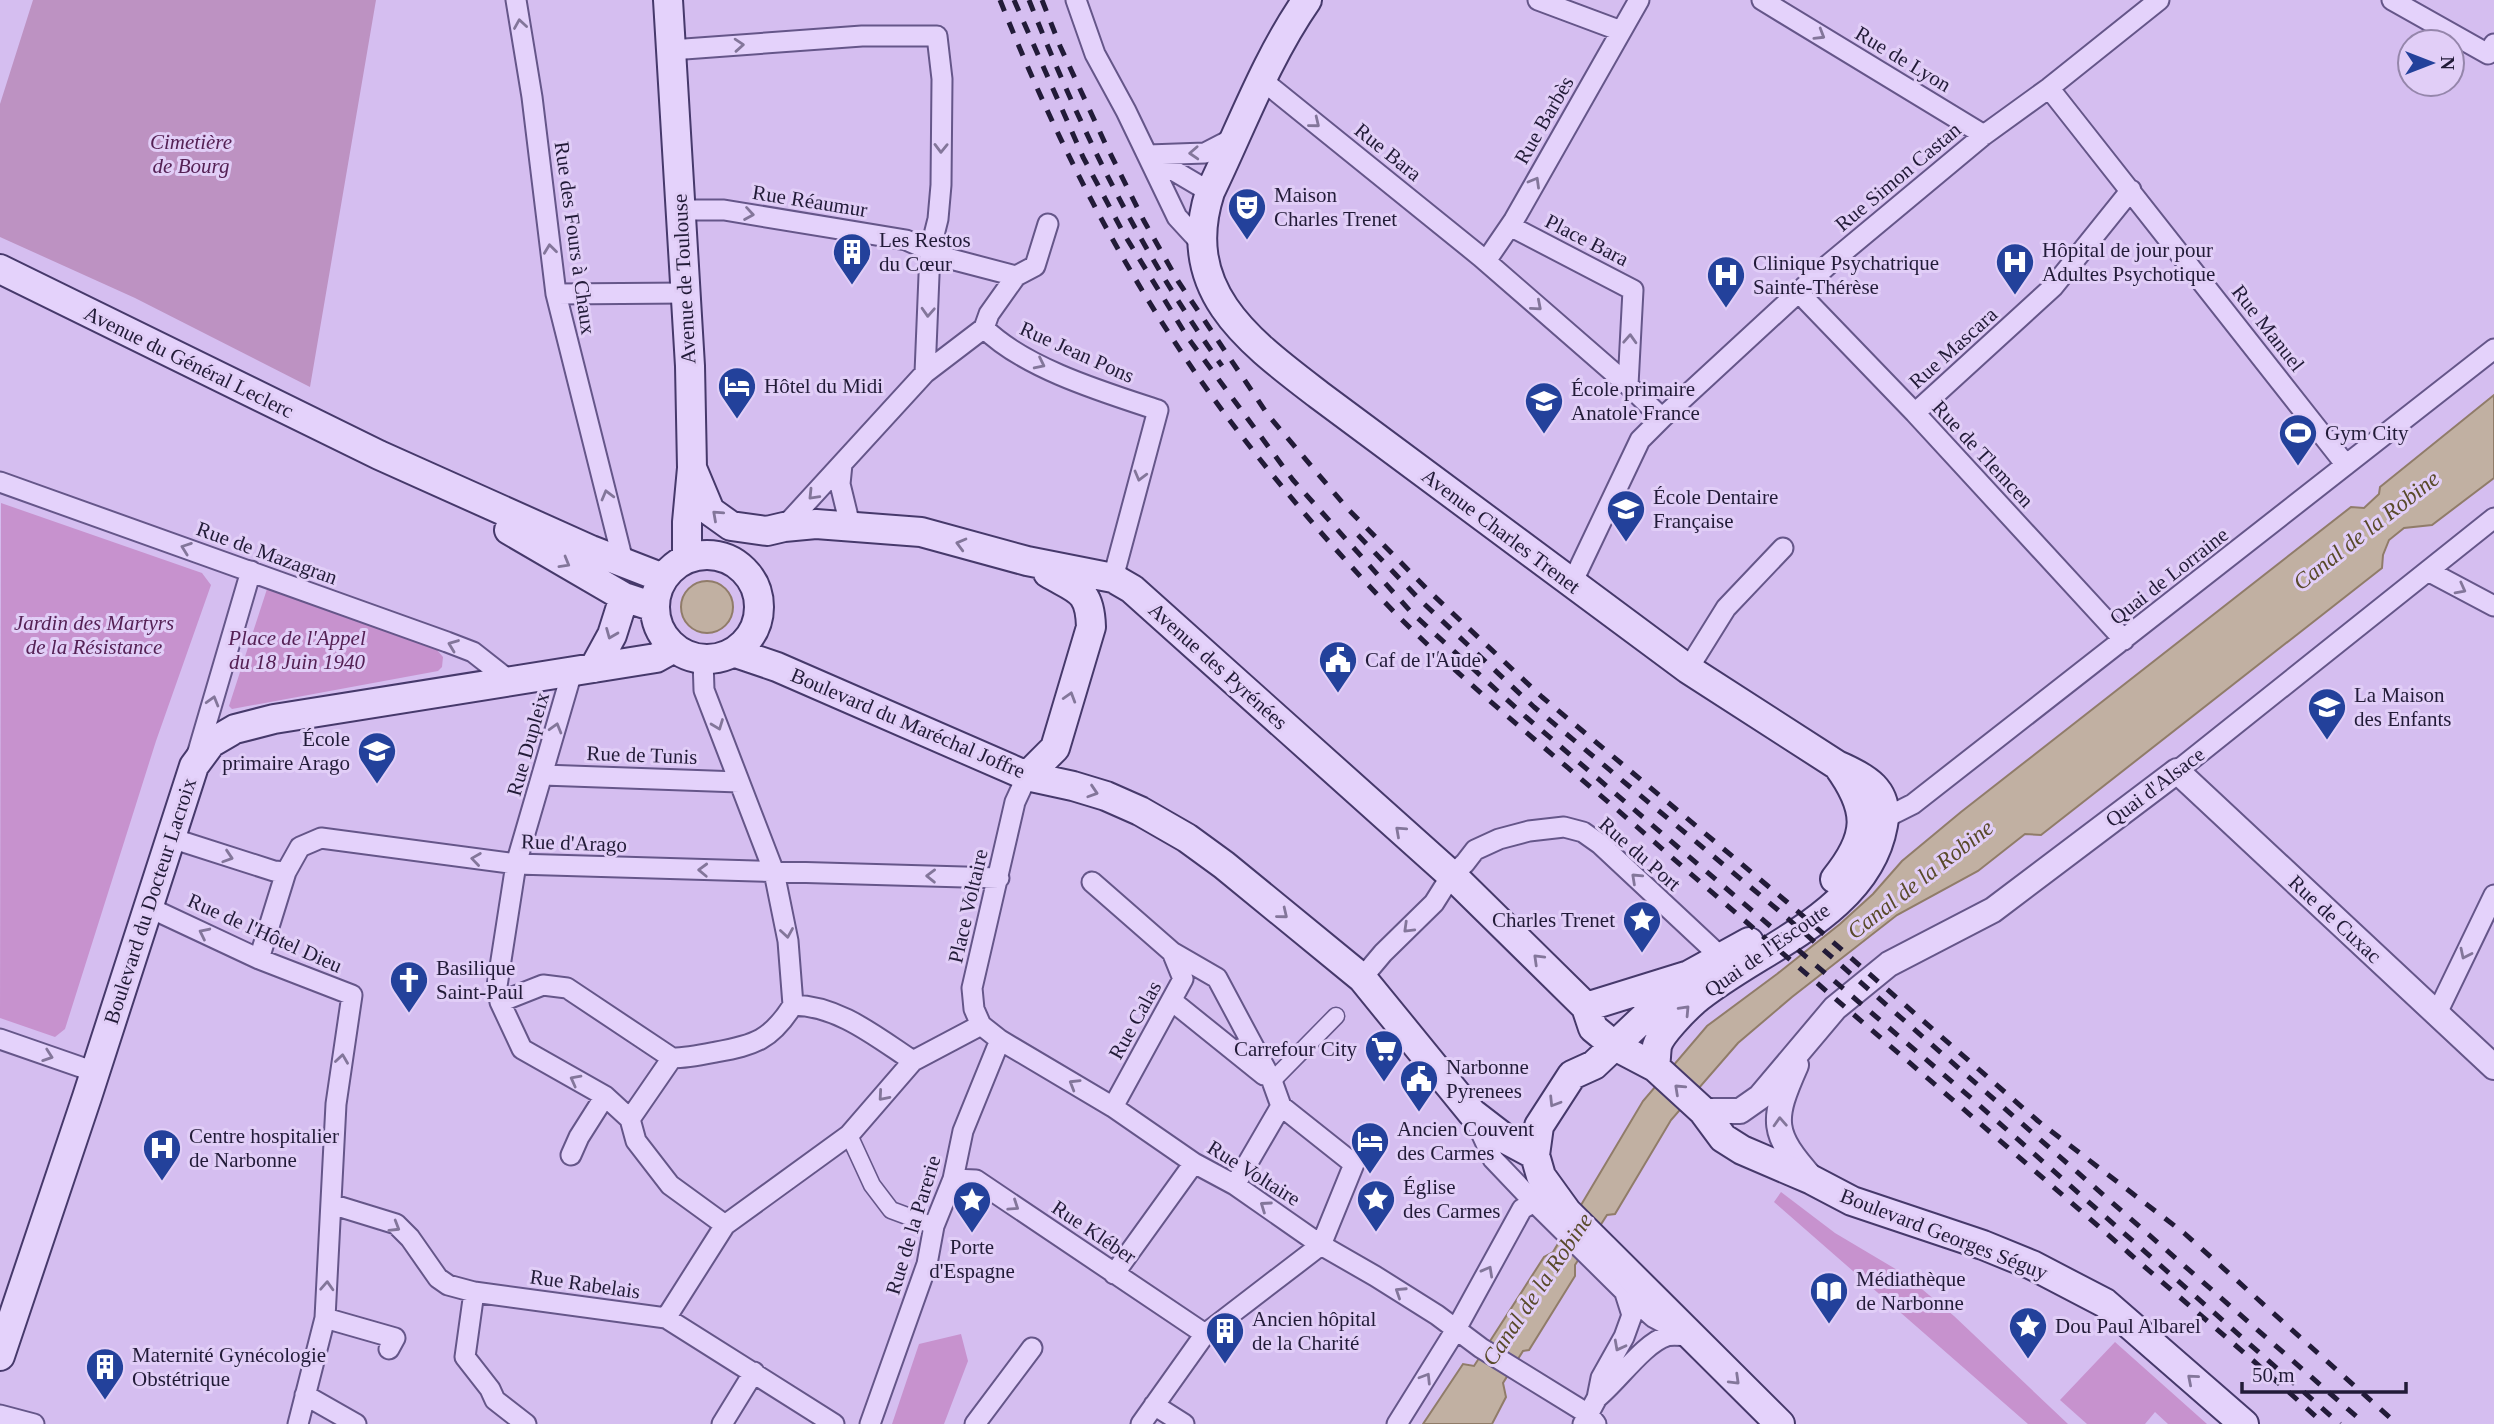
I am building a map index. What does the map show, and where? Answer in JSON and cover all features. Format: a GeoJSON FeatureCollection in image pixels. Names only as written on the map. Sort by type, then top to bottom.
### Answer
{"type":"FeatureCollection","features":[{"type":"Feature","properties":{"kind":"main road","name":"Avenue de Toulouse"},"geometry":{"type":"LineString","coordinates":[[668,0],[687,293],[692,468],[687,558]]}},
{"type":"Feature","properties":{"kind":"main road"},"geometry":{"type":"LineString","coordinates":[[1202,251],[1207,201],[1262,80],[1289,26],[1307,0]]}},
{"type":"Feature","properties":{"kind":"main road","name":"Avenue Charles Trenet"},"geometry":{"type":"LineString","coordinates":[[1202,251],[1221,303],[1244,334],[1259,348],[1688,670],[1837,765],[1874,820]]}},
{"type":"Feature","properties":{"kind":"main road","name":"Avenue du Général Leclerc"},"geometry":{"type":"LineString","coordinates":[[0,269],[379,455],[591,550],[663,578]]}},
{"type":"Feature","properties":{"kind":"main road","name":"Avenue du Général Leclerc"},"geometry":{"type":"LineString","coordinates":[[379,455],[624,597],[654,607]]}},
{"type":"Feature","properties":{"kind":"main road","name":"Avenue des Pyrénées"},"geometry":{"type":"LineString","coordinates":[[692,468],[710,510],[731,526],[775,529],[816,524],[850,525],[921,532],[1027,561],[1113,578],[1142,598],[1451,876],[1587,1007],[1604,1055],[1655,1068],[1703,1111]]}},
{"type":"Feature","properties":{"kind":"main road"},"geometry":{"type":"LineString","coordinates":[[718,556],[775,529]]}},
{"type":"Feature","properties":{"kind":"main road"},"geometry":{"type":"LineString","coordinates":[[718,556],[732,561],[754,584],[758,598],[758,614],[754,629],[745,642],[733,652],[719,658],[688,656],[674,648],[657,623],[654,607],[656,592],[673,566],[687,558],[718,556]]}},
{"type":"Feature","properties":{"kind":"main road"},"geometry":{"type":"LineString","coordinates":[[1027,561],[1084,594],[1090,610],[1091,626],[1055,748],[1027,776]]}},
{"type":"Feature","properties":{"kind":"main road"},"geometry":{"type":"LineString","coordinates":[[583,670],[612,635],[624,597]]}},
{"type":"Feature","properties":{"kind":"main road","name":"Boulevard du Docteur Lacroix"},"geometry":{"type":"LineString","coordinates":[[0,1356],[194,766],[211,743],[235,729],[274,719],[656,658],[674,648]]}},
{"type":"Feature","properties":{"kind":"main road","name":"Boulevard du Maréchal Joffre"},"geometry":{"type":"LineString","coordinates":[[733,652],[777,667],[1027,776],[1106,796],[1140,811],[1187,838],[1362,978],[1472,1113],[1507,1140],[1535,1155]]}},
{"type":"Feature","properties":{"kind":"main road","name":"Quai de l'Escoute"},"geometry":{"type":"LineString","coordinates":[[1587,1007],[1689,975],[1722,958],[1810,903],[1830,886],[1846,866],[1874,820]]}},
{"type":"Feature","properties":{"kind":"main road","name":"Quai de l'Escoute"},"geometry":{"type":"LineString","coordinates":[[1655,1068],[1657,1044],[1693,1002],[1820,918],[1865,871],[1875,853],[1874,820]]}},
{"type":"Feature","properties":{"kind":"main road","name":"Quai de l'Escoute"},"geometry":{"type":"LineString","coordinates":[[1535,1155],[1539,1126],[1572,1075],[1604,1055],[1689,975]]}},
{"type":"Feature","properties":{"kind":"main road","name":"Boulevard Georges Séguy"},"geometry":{"type":"LineString","coordinates":[[1703,1111],[1723,1138],[1742,1150],[1812,1180],[1852,1201],[1983,1245],[2032,1265],[2105,1303],[2244,1424]]}},
{"type":"Feature","properties":{"kind":"main road"},"geometry":{"type":"LineString","coordinates":[[1535,1155],[1541,1176],[1562,1218],[1690,1336],[1780,1424]]}},
{"type":"Feature","properties":{"kind":"street","name":"Rue des Fours à Chaux"},"geometry":{"type":"LineString","coordinates":[[516,0],[532,97],[556,295],[623,561]]}},
{"type":"Feature","properties":{"kind":"street"},"geometry":{"type":"LineString","coordinates":[[1076,0],[1095,54],[1177,217],[1202,251]]}},
{"type":"Feature","properties":{"kind":"street"},"geometry":{"type":"LineString","coordinates":[[1538,0],[1621,32]]}},
{"type":"Feature","properties":{"kind":"street","name":"Rue Barbès"},"geometry":{"type":"LineString","coordinates":[[1486,261],[1510,226],[1639,0]]}},
{"type":"Feature","properties":{"kind":"street","name":"Rue de Lyon"},"geometry":{"type":"LineString","coordinates":[[1762,0],[1984,135]]}},
{"type":"Feature","properties":{"kind":"street","name":"Rue Simon Castan"},"geometry":{"type":"LineString","coordinates":[[1572,583],[1640,440],[1662,418],[1829,264],[1984,135],[2049,88],[2159,0]]}},
{"type":"Feature","properties":{"kind":"street"},"geometry":{"type":"LineString","coordinates":[[2392,0],[2492,52]]}},
{"type":"Feature","properties":{"kind":"street"},"geometry":{"type":"LineString","coordinates":[[671,50],[862,36],[937,36],[942,79],[941,185],[938,219],[930,251],[925,373]]}},
{"type":"Feature","properties":{"kind":"street","name":"Rue Bara"},"geometry":{"type":"LineString","coordinates":[[1262,80],[1486,261]]}},
{"type":"Feature","properties":{"kind":"street","name":"Rue Manuel"},"geometry":{"type":"LineString","coordinates":[[2049,88],[2346,466]]}},
{"type":"Feature","properties":{"kind":"street"},"geometry":{"type":"LineString","coordinates":[[1148,155],[1205,153],[1236,137]]}},
{"type":"Feature","properties":{"kind":"street"},"geometry":{"type":"LineString","coordinates":[[1148,155],[1207,201]]}},
{"type":"Feature","properties":{"kind":"street","name":"Rue Mascara"},"geometry":{"type":"LineString","coordinates":[[1915,413],[2053,287],[2131,190]]}},
{"type":"Feature","properties":{"kind":"street"},"geometry":{"type":"LineString","coordinates":[[1170,202],[1207,201]]}},
{"type":"Feature","properties":{"kind":"street","name":"Rue Réaumur"},"geometry":{"type":"LineString","coordinates":[[681,211],[724,210],[906,240],[930,251],[1016,276]]}},
{"type":"Feature","properties":{"kind":"street"},"geometry":{"type":"LineString","coordinates":[[775,529],[842,464],[925,373],[984,328],[989,314],[1016,276],[1035,266],[1048,224]]}},
{"type":"Feature","properties":{"kind":"street","name":"Place Bara"},"geometry":{"type":"LineString","coordinates":[[1510,226],[1633,290],[1628,385]]}},
{"type":"Feature","properties":{"kind":"street"},"geometry":{"type":"LineString","coordinates":[[1486,261],[1662,418]]}},
{"type":"Feature","properties":{"kind":"street"},"geometry":{"type":"LineString","coordinates":[[556,295],[687,293]]}},
{"type":"Feature","properties":{"kind":"street","name":"Rue de Tlemcen"},"geometry":{"type":"LineString","coordinates":[[1807,301],[1915,413],[2124,640]]}},
{"type":"Feature","properties":{"kind":"street","name":"Rue Jean Pons"},"geometry":{"type":"LineString","coordinates":[[984,328],[998,341],[1054,371],[1106,393],[1158,410],[1113,578]]}},
{"type":"Feature","properties":{"kind":"street","name":"Quai de Lorraine"},"geometry":{"type":"LineString","coordinates":[[1874,820],[1913,804],[2494,349]]}},
{"type":"Feature","properties":{"kind":"street"},"geometry":{"type":"LineString","coordinates":[[842,464],[840,484],[850,525]]}},
{"type":"Feature","properties":{"kind":"street","name":"Rue de Mazagran"},"geometry":{"type":"LineString","coordinates":[[0,482],[472,652],[510,681]]}},
{"type":"Feature","properties":{"kind":"street","name":"Quai d'Alsace"},"geometry":{"type":"LineString","coordinates":[[1703,1111],[1740,1111],[1760,1097],[1835,1009],[1889,964],[1993,910],[2177,771],[2494,518]]}},
{"type":"Feature","properties":{"kind":"street"},"geometry":{"type":"LineString","coordinates":[[1688,670],[1726,608],[1783,548]]}},
{"type":"Feature","properties":{"kind":"street"},"geometry":{"type":"LineString","coordinates":[[194,766],[251,571]]}},
{"type":"Feature","properties":{"kind":"street"},"geometry":{"type":"LineString","coordinates":[[2428,571],[2494,606]]}},
{"type":"Feature","properties":{"kind":"street"},"geometry":{"type":"LineString","coordinates":[[500,1002],[543,985],[567,988],[672,1058],[689,1058],[752,1045],[775,1028],[793,1005],[788,941],[774,872],[704,690],[703,659]]}},
{"type":"Feature","properties":{"kind":"street","name":"Rue Dupleix"},"geometry":{"type":"LineString","coordinates":[[583,670],[543,775],[516,864],[497,986],[500,1002],[522,1049],[605,1096],[630,1119],[636,1141],[670,1185],[725,1224]]}},
{"type":"Feature","properties":{"kind":"street","name":"Rue de Cuxac"},"geometry":{"type":"LineString","coordinates":[[2177,771],[2494,1067]]}},
{"type":"Feature","properties":{"kind":"street","name":"Rue de Tunis"},"geometry":{"type":"LineString","coordinates":[[543,775],[739,782]]}},
{"type":"Feature","properties":{"kind":"street","name":"Place Voltaire"},"geometry":{"type":"LineString","coordinates":[[981,1025],[974,1009],[972,988],[1015,802],[1027,776]]}},
{"type":"Feature","properties":{"kind":"street","name":"Rue du Port"},"geometry":{"type":"LineString","coordinates":[[1362,978],[1383,953],[1434,903],[1451,876],[1475,850],[1499,839],[1529,831],[1563,827],[1583,832],[1600,844],[1722,958]]}},
{"type":"Feature","properties":{"kind":"street"},"geometry":{"type":"LineString","coordinates":[[171,838],[274,871],[286,872]]}},
{"type":"Feature","properties":{"kind":"street","name":"Rue d'Arago"},"geometry":{"type":"LineString","coordinates":[[259,959],[286,872],[300,847],[321,838],[516,864],[999,877]]}},
{"type":"Feature","properties":{"kind":"street"},"geometry":{"type":"LineString","coordinates":[[1092,881],[1172,952],[1217,978],[1272,1081],[1281,1106],[1354,1164],[1321,1245],[1205,1334],[1141,1424]]}},
{"type":"Feature","properties":{"kind":"street"},"geometry":{"type":"LineString","coordinates":[[2441,1017],[2494,895]]}},
{"type":"Feature","properties":{"kind":"street","name":"Rue de l'Hôtel Dieu"},"geometry":{"type":"LineString","coordinates":[[148,907],[259,959],[352,995],[336,1104],[325,1318],[298,1424]]}},
{"type":"Feature","properties":{"kind":"street","name":"Rue Calas"},"geometry":{"type":"LineString","coordinates":[[1113,1107],[1183,979],[1172,952]]}},
{"type":"Feature","properties":{"kind":"street"},"geometry":{"type":"LineString","coordinates":[[1172,1001],[1272,1081]]}},
{"type":"Feature","properties":{"kind":"street"},"geometry":{"type":"LineString","coordinates":[[793,1005],[811,1005],[842,1015],[913,1060]]}},
{"type":"Feature","properties":{"kind":"street"},"geometry":{"type":"LineString","coordinates":[[1272,1081],[1336,1017]]}},
{"type":"Feature","properties":{"kind":"street"},"geometry":{"type":"LineString","coordinates":[[667,1318],[725,1224],[849,1135],[913,1060],[981,1025],[1000,1040]]}},
{"type":"Feature","properties":{"kind":"street"},"geometry":{"type":"LineString","coordinates":[[0,1039],[95,1072]]}},
{"type":"Feature","properties":{"kind":"street","name":"Rue Voltaire"},"geometry":{"type":"LineString","coordinates":[[1000,1040],[1113,1107],[1194,1163],[1235,1185],[1321,1245],[1437,1315],[1455,1331],[1538,1385],[1591,1415]]}},
{"type":"Feature","properties":{"kind":"street","name":"Rue de la Parerie"},"geometry":{"type":"LineString","coordinates":[[870,1424],[927,1264],[934,1226],[953,1179],[963,1131],[1000,1040]]}},
{"type":"Feature","properties":{"kind":"street","name":"Quai d'Alsace"},"geometry":{"type":"LineString","coordinates":[[1807,1040],[1782,1098],[1777,1126],[1788,1152],[1812,1180]]}},
{"type":"Feature","properties":{"kind":"street"},"geometry":{"type":"LineString","coordinates":[[630,1119],[672,1058]]}},
{"type":"Feature","properties":{"kind":"street"},"geometry":{"type":"LineString","coordinates":[[571,1155],[579,1136],[605,1096]]}},
{"type":"Feature","properties":{"kind":"street"},"geometry":{"type":"LineString","coordinates":[[1235,1185],[1281,1106]]}},
{"type":"Feature","properties":{"kind":"street"},"geometry":{"type":"LineString","coordinates":[[1472,1113],[1493,1159],[1534,1202],[1562,1218]]}},
{"type":"Feature","properties":{"kind":"street"},"geometry":{"type":"LineString","coordinates":[[849,1135],[872,1185],[891,1210],[934,1226]]}},
{"type":"Feature","properties":{"kind":"street","name":"Quai de l'Escoute"},"geometry":{"type":"LineString","coordinates":[[1534,1202],[1535,1155]]}},
{"type":"Feature","properties":{"kind":"street"},"geometry":{"type":"LineString","coordinates":[[1114,1274],[1194,1163]]}},
{"type":"Feature","properties":{"kind":"street","name":"Rue Kléber"},"geometry":{"type":"LineString","coordinates":[[953,1179],[976,1180],[1205,1334]]}},
{"type":"Feature","properties":{"kind":"street"},"geometry":{"type":"LineString","coordinates":[[1397,1424],[1455,1331],[1522,1209],[1534,1202]]}},
{"type":"Feature","properties":{"kind":"street","name":"Rue Rabelais"},"geometry":{"type":"LineString","coordinates":[[331,1204],[396,1224],[410,1238],[438,1278],[448,1285],[474,1292],[667,1318],[834,1424]]}},
{"type":"Feature","properties":{"kind":"street"},"geometry":{"type":"LineString","coordinates":[[1598,1254],[1625,1292],[1653,1317],[1690,1336]]}},
{"type":"Feature","properties":{"kind":"street"},"geometry":{"type":"LineString","coordinates":[[474,1292],[465,1357],[490,1389],[495,1400],[526,1424]]}},
{"type":"Feature","properties":{"kind":"street"},"geometry":{"type":"LineString","coordinates":[[1591,1415],[1601,1378],[1624,1337],[1632,1315],[1625,1292]]}},
{"type":"Feature","properties":{"kind":"street"},"geometry":{"type":"LineString","coordinates":[[325,1318],[395,1338],[389,1349]]}},
{"type":"Feature","properties":{"kind":"street"},"geometry":{"type":"LineString","coordinates":[[1591,1415],[1613,1385],[1651,1344],[1669,1335],[1690,1336]]}},
{"type":"Feature","properties":{"kind":"street"},"geometry":{"type":"LineString","coordinates":[[975,1424],[1032,1348]]}},
{"type":"Feature","properties":{"kind":"street"},"geometry":{"type":"LineString","coordinates":[[722,1424],[754,1372]]}},
{"type":"Feature","properties":{"kind":"street"},"geometry":{"type":"LineString","coordinates":[[305,1395],[356,1424]]}},
{"type":"Feature","properties":{"kind":"street"},"geometry":{"type":"LineString","coordinates":[[1154,1405],[1184,1424]]}},
{"type":"Feature","properties":{"kind":"street"},"geometry":{"type":"LineString","coordinates":[[0,1415],[34,1424]]}},
{"type":"Feature","properties":{"kind":"green space","name":"Cimetière de Bourg"},"geometry":{"type":"Polygon","coordinates":[[[33,0],[376,0],[310,387],[135,298],[0,237],[0,104],[33,0]]]}},
{"type":"Feature","properties":{"kind":"green space","name":"Jardin des Martyrs de la Résistance"},"geometry":{"type":"Polygon","coordinates":[[[1,503],[202,573],[211,585],[156,741],[65,1029],[55,1037],[0,1018],[1,503]]]}},
{"type":"Feature","properties":{"kind":"green space","name":"Place de l'Appel du 18 Juin 1940"},"geometry":{"type":"Polygon","coordinates":[[[267,589],[437,650],[443,657],[442,667],[438,671],[232,709],[229,706],[267,589]]]}},
{"type":"Feature","properties":{"kind":"green space"},"geometry":{"type":"Polygon","coordinates":[[[1781,1192],[1835,1233],[1904,1274],[1954,1316],[2068,1424],[2028,1424],[1774,1202],[1781,1192]]]}},
{"type":"Feature","properties":{"kind":"green space"},"geometry":{"type":"Polygon","coordinates":[[[961,1334],[968,1361],[944,1424],[892,1424],[919,1344],[961,1334]]]}},
{"type":"Feature","properties":{"kind":"green space"},"geometry":{"type":"Polygon","coordinates":[[[2115,1342],[2207,1424],[2168,1424],[2155,1412],[2145,1424],[2087,1424],[2060,1400],[2115,1342]]]}},
{"type":"Feature","properties":{"kind":"water","name":"Canal de la Robine"},"geometry":{"type":"Polygon","coordinates":[[[2494,395],[2494,478],[2432,525],[2404,528],[2389,540],[2383,555],[2382,568],[2041,835],[2025,834],[1978,871],[1897,915],[1738,1043],[1671,1120],[1615,1214],[1607,1215],[1575,1265],[1575,1276],[1529,1350],[1523,1351],[1503,1383],[1506,1397],[1492,1424],[1423,1424],[1463,1364],[1474,1366],[1544,1257],[1553,1252],[1643,1101],[1707,1026],[1840,924],[1873,894],[1902,861],[1961,812],[2351,507],[2364,508],[2379,494],[2380,487],[2494,395]]]}},
{"type":"Feature","properties":{"kind":"water"},"geometry":{"type":"Polygon","coordinates":[[[707,581],[717,583],[725,589],[731,597],[731,617],[725,625],[717,631],[707,633],[697,631],[689,625],[683,617],[681,607],[683,597],[689,589],[697,583],[707,581]]]}},
{"type":"Feature","properties":{"kind":"railway"},"geometry":{"type":"LineString","coordinates":[[1000,0],[1077,173],[1171,337],[1244,439],[1359,575],[1430,647],[1493,703],[2324,1424]]}},
{"type":"Feature","properties":{"kind":"railway"},"geometry":{"type":"LineString","coordinates":[[1014,0],[1083,157],[1124,234],[1188,338],[1293,480],[1411,612],[1526,717],[1971,1098],[2340,1424]]}},
{"type":"Feature","properties":{"kind":"railway"},"geometry":{"type":"LineString","coordinates":[[1029,0],[1069,96],[1114,189],[1165,279],[1222,366]]}},
{"type":"Feature","properties":{"kind":"railway"},"geometry":{"type":"LineString","coordinates":[[1042,0],[1105,143],[1178,281],[1268,415],[1347,508],[1431,593],[1542,697],[1787,902],[2038,1121],[2184,1233],[2397,1424]]}},
{"type":"Feature","properties":{"kind":"railway"},"geometry":{"type":"LineString","coordinates":[[1358,535],[1420,600],[1534,707],[1778,910],[2365,1424]]}},
{"type":"Feature","properties":{"kind":"place","name":"Maison Charles Trenet"},"geometry":{"type":"Point","coordinates":[1247,241]}},
{"type":"Feature","properties":{"kind":"place","name":"Les Restos du Cœur"},"geometry":{"type":"Point","coordinates":[852,286]}},
{"type":"Feature","properties":{"kind":"place","name":"Hôpital de jour pour Adultes Psychotique"},"geometry":{"type":"Point","coordinates":[2015,296]}},
{"type":"Feature","properties":{"kind":"place","name":"Clinique Psychatrique Sainte-Thérèse"},"geometry":{"type":"Point","coordinates":[1726,309]}},
{"type":"Feature","properties":{"kind":"place","name":"Hôtel du Midi"},"geometry":{"type":"Point","coordinates":[737,420]}},
{"type":"Feature","properties":{"kind":"place","name":"École primaire Anatole France"},"geometry":{"type":"Point","coordinates":[1544,435]}},
{"type":"Feature","properties":{"kind":"place","name":"Gym City"},"geometry":{"type":"Point","coordinates":[2298,467]}},
{"type":"Feature","properties":{"kind":"place","name":"École Dentaire Française"},"geometry":{"type":"Point","coordinates":[1626,543]}},
{"type":"Feature","properties":{"kind":"place","name":"Caf de l'Aude"},"geometry":{"type":"Point","coordinates":[1338,694]}},
{"type":"Feature","properties":{"kind":"place","name":"La Maison des Enfants"},"geometry":{"type":"Point","coordinates":[2327,741]}},
{"type":"Feature","properties":{"kind":"place","name":"École primaire Arago"},"geometry":{"type":"Point","coordinates":[377,785]}},
{"type":"Feature","properties":{"kind":"place","name":"Charles Trenet"},"geometry":{"type":"Point","coordinates":[1642,954]}},
{"type":"Feature","properties":{"kind":"place","name":"Basilique Saint-Paul"},"geometry":{"type":"Point","coordinates":[409,1014]}},
{"type":"Feature","properties":{"kind":"place","name":"Carrefour City"},"geometry":{"type":"Point","coordinates":[1384,1083]}},
{"type":"Feature","properties":{"kind":"place","name":"Narbonne Pyrenees"},"geometry":{"type":"Point","coordinates":[1419,1113]}},
{"type":"Feature","properties":{"kind":"place","name":"Ancien Couvent des Carmes"},"geometry":{"type":"Point","coordinates":[1370,1175]}},
{"type":"Feature","properties":{"kind":"place","name":"Centre hospitalier de Narbonne"},"geometry":{"type":"Point","coordinates":[162,1182]}},
{"type":"Feature","properties":{"kind":"place","name":"Église des Carmes"},"geometry":{"type":"Point","coordinates":[1376,1233]}},
{"type":"Feature","properties":{"kind":"place","name":"Porte d'Espagne"},"geometry":{"type":"Point","coordinates":[972,1234]}},
{"type":"Feature","properties":{"kind":"place","name":"Médiathèque de Narbonne"},"geometry":{"type":"Point","coordinates":[1829,1325]}},
{"type":"Feature","properties":{"kind":"place","name":"Dou Paul Albarel"},"geometry":{"type":"Point","coordinates":[2028,1360]}},
{"type":"Feature","properties":{"kind":"place","name":"Ancien hôpital de la Charité"},"geometry":{"type":"Point","coordinates":[1225,1365]}},
{"type":"Feature","properties":{"kind":"place","name":"Maternité Gynécologie Obstétrique"},"geometry":{"type":"Point","coordinates":[105,1401]}}]}
